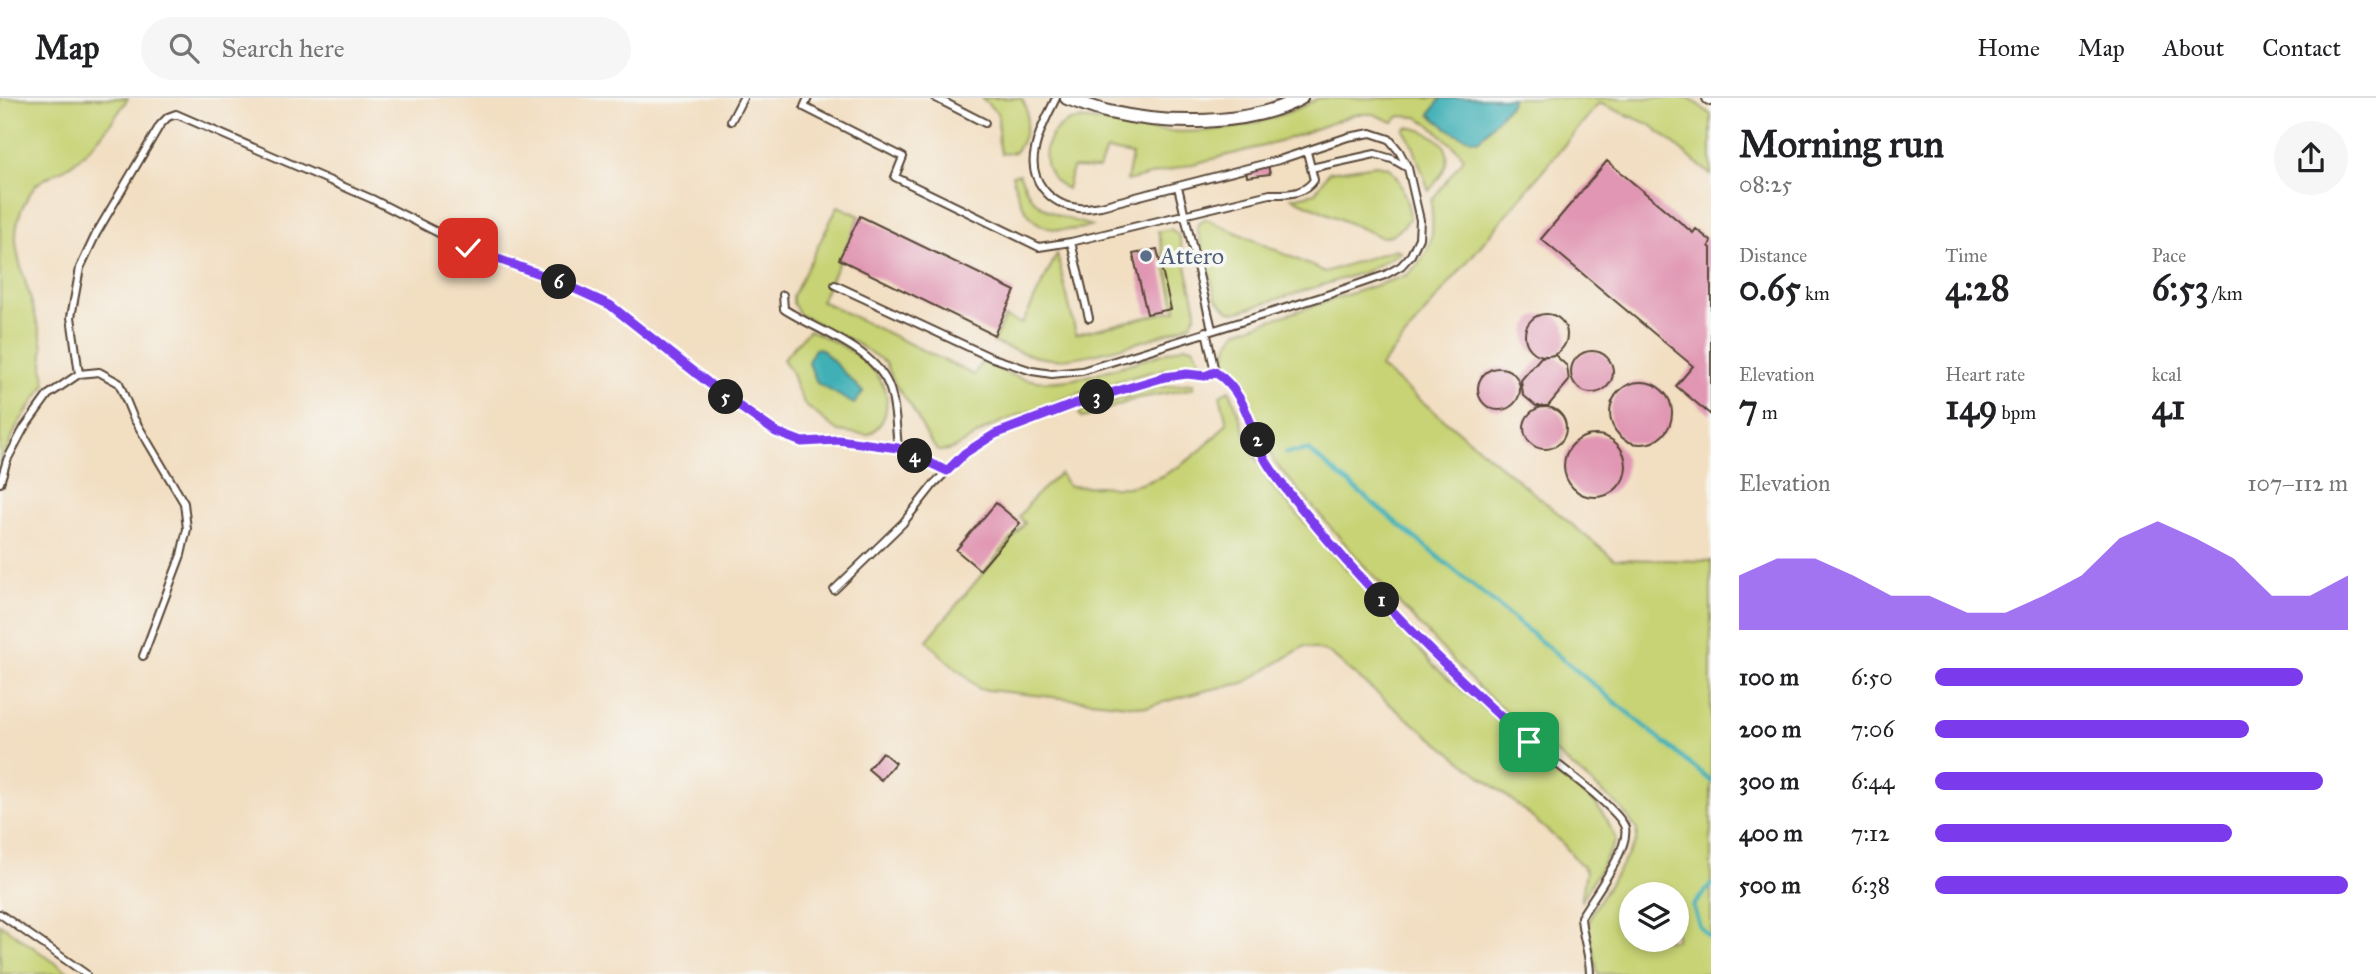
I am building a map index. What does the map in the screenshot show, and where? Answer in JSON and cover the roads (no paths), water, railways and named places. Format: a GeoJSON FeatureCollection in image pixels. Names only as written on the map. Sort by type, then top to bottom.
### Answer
{"type":"FeatureCollection","features":[{"type":"Feature","properties":{"kind":"street"},"geometry":{"type":"LineString","coordinates":[[1067,98],[1107,111],[1158,120],[1213,120],[1259,113],[1301,98]]}},
{"type":"Feature","properties":{"kind":"lane"},"geometry":{"type":"LineString","coordinates":[[731,121],[743,98]]}},
{"type":"Feature","properties":{"kind":"lane"},"geometry":{"type":"LineString","coordinates":[[808,98],[804,107],[903,157],[895,177],[1039,247],[1071,242],[1270,194],[1291,194],[1308,189],[1314,180],[1307,152]]}},
{"type":"Feature","properties":{"kind":"lane"},"geometry":{"type":"LineString","coordinates":[[936,98],[985,123]]}},
{"type":"Feature","properties":{"kind":"lane"},"geometry":{"type":"LineString","coordinates":[[835,285],[990,357],[1032,371],[1052,374],[1082,371],[1385,275],[1401,266],[1411,255],[1419,238],[1420,220],[1408,168],[1389,139],[1371,133],[1348,137],[1307,152],[1101,206],[1081,209],[1064,205],[1050,197],[1034,177],[1033,164],[1040,132],[1056,98]]}},
{"type":"Feature","properties":{"kind":"lane"},"geometry":{"type":"LineString","coordinates":[[79,374],[71,317],[80,268],[96,234],[160,125],[176,114],[372,199],[468,248],[553,279],[610,305],[730,400],[776,432],[802,442],[838,440],[898,448],[947,471]]}},
{"type":"Feature","properties":{"kind":"lane"},"geometry":{"type":"LineString","coordinates":[[1311,168],[1375,154],[1408,168]]}},
{"type":"Feature","properties":{"kind":"lane"},"geometry":{"type":"LineString","coordinates":[[1178,187],[1209,330],[1215,372],[1229,382],[1255,430],[1262,454],[1281,482],[1340,555],[1468,688],[1603,802],[1626,829],[1624,844],[1581,917],[1590,974]]}},
{"type":"Feature","properties":{"kind":"lane"},"geometry":{"type":"LineString","coordinates":[[1071,242],[1090,318]]}},
{"type":"Feature","properties":{"kind":"lane"},"geometry":{"type":"LineString","coordinates":[[783,295],[784,309],[878,366],[890,389],[898,448]]}},
{"type":"Feature","properties":{"kind":"lane"},"geometry":{"type":"LineString","coordinates":[[0,484],[7,460],[24,428],[48,395],[79,374],[99,372],[119,383],[133,417],[184,503],[187,529],[181,555],[144,656]]}},
{"type":"Feature","properties":{"kind":"lane"},"geometry":{"type":"LineString","coordinates":[[834,590],[903,523],[965,453],[995,434],[1077,403],[1165,377],[1187,374],[1205,376],[1215,372]]}},
{"type":"Feature","properties":{"kind":"lane"},"geometry":{"type":"LineString","coordinates":[[0,914],[86,974]]}},
{"type":"Feature","properties":{"kind":"water"},"geometry":{"type":"Polygon","coordinates":[[[1441,98],[1512,98],[1511,103],[1479,140],[1459,135],[1430,114],[1441,98]]]}},
{"type":"Feature","properties":{"kind":"water"},"geometry":{"type":"Polygon","coordinates":[[[820,348],[863,392],[854,404],[817,383],[808,361],[815,349],[820,348]]]}},
{"type":"Feature","properties":{"kind":"waterway"},"geometry":{"type":"LineString","coordinates":[[1286,453],[1308,450],[1711,781]]}},
{"type":"Feature","properties":{"kind":"waterway"},"geometry":{"type":"LineString","coordinates":[[1711,885],[1693,906],[1700,927],[1711,938]]}},
{"type":"Feature","properties":{"kind":"place","name":"Attero"},"geometry":{"type":"Point","coordinates":[1146,256]}}]}
